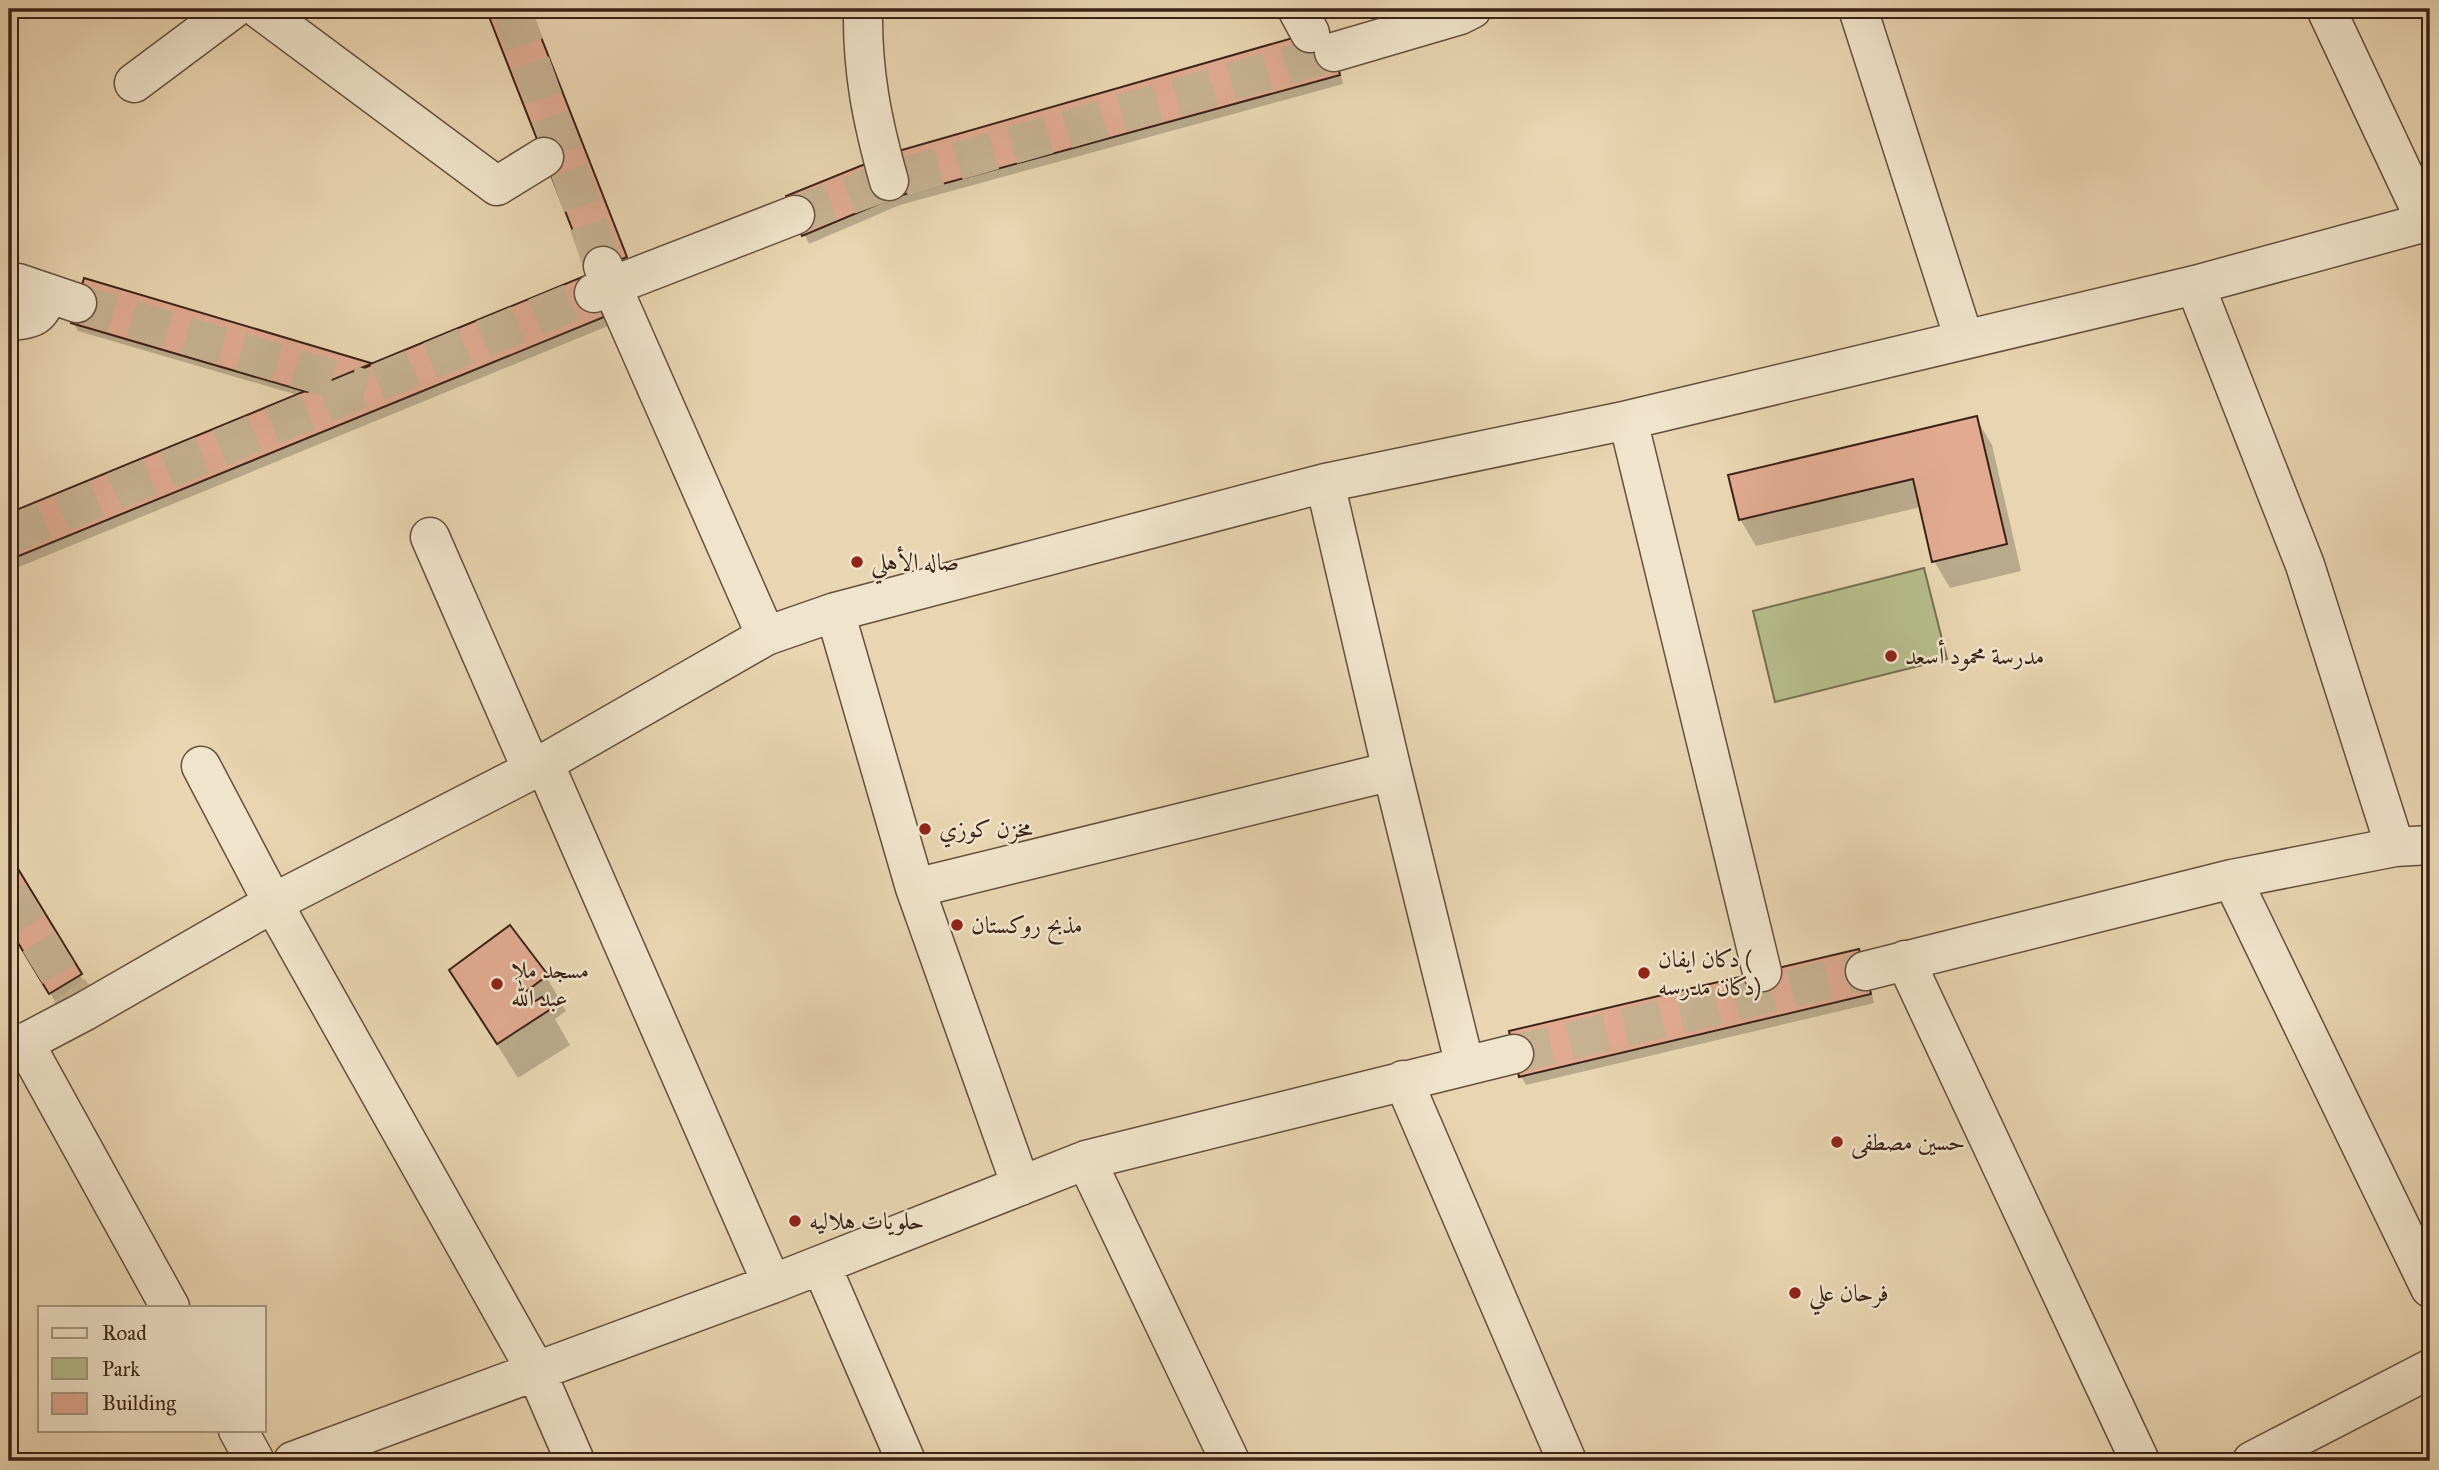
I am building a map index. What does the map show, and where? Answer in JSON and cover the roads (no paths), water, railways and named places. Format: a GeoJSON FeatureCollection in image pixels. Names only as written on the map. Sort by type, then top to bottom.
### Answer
{"type":"FeatureCollection","features":[{"type":"Feature","properties":{"kind":"street"},"geometry":{"type":"LineString","coordinates":[[134,82],[233,9]]}},
{"type":"Feature","properties":{"kind":"street"},"geometry":{"type":"LineString","coordinates":[[260,9],[497,186],[544,157]]}},
{"type":"Feature","properties":{"kind":"street"},"geometry":{"type":"LineString","coordinates":[[863,9],[862,49],[866,87],[889,181]]}},
{"type":"Feature","properties":{"kind":"street"},"geometry":{"type":"LineString","coordinates":[[1314,31],[1460,15],[1472,9]]}},
{"type":"Feature","properties":{"kind":"street"},"geometry":{"type":"LineString","coordinates":[[1858,9],[1964,340]]}},
{"type":"Feature","properties":{"kind":"street"},"geometry":{"type":"LineString","coordinates":[[169,1306],[17,1046],[85,1011],[273,903],[538,766],[766,636],[835,612],[1325,483],[1628,420],[2195,285],[2428,222],[2326,9]]}},
{"type":"Feature","properties":{"kind":"street"},"geometry":{"type":"LineString","coordinates":[[766,636],[603,281],[795,215]]}},
{"type":"Feature","properties":{"kind":"street"},"geometry":{"type":"LineString","coordinates":[[1865,971],[2232,879],[2413,846],[2195,285]]}},
{"type":"Feature","properties":{"kind":"street"},"geometry":{"type":"LineString","coordinates":[[9,321],[36,317],[44,308],[48,293]]}},
{"type":"Feature","properties":{"kind":"street"},"geometry":{"type":"LineString","coordinates":[[1628,420],[1762,972]]}},
{"type":"Feature","properties":{"kind":"street"},"geometry":{"type":"LineString","coordinates":[[1325,483],[1465,1066]]}},
{"type":"Feature","properties":{"kind":"street"},"geometry":{"type":"LineString","coordinates":[[430,537],[538,766],[772,1284]]}},
{"type":"Feature","properties":{"kind":"street"},"geometry":{"type":"LineString","coordinates":[[835,612],[915,888],[1021,1186]]}},
{"type":"Feature","properties":{"kind":"street"},"geometry":{"type":"LineString","coordinates":[[201,766],[273,903],[536,1371],[575,1461]]}},
{"type":"Feature","properties":{"kind":"street"},"geometry":{"type":"LineString","coordinates":[[915,888],[1392,771]]}},
{"type":"Feature","properties":{"kind":"street"},"geometry":{"type":"LineString","coordinates":[[2232,879],[2430,1288]]}},
{"type":"Feature","properties":{"kind":"street"},"geometry":{"type":"LineString","coordinates":[[1905,960],[2140,1461]]}},
{"type":"Feature","properties":{"kind":"street"},"geometry":{"type":"LineString","coordinates":[[293,1461],[772,1284],[1086,1160],[1514,1054]]}},
{"type":"Feature","properties":{"kind":"street"},"geometry":{"type":"LineString","coordinates":[[1403,1080],[1567,1461]]}},
{"type":"Feature","properties":{"kind":"street"},"geometry":{"type":"LineString","coordinates":[[1086,1160],[1230,1461]]}},
{"type":"Feature","properties":{"kind":"street"},"geometry":{"type":"LineString","coordinates":[[821,1265],[906,1461]]}},
{"type":"Feature","properties":{"kind":"street"},"geometry":{"type":"LineString","coordinates":[[2252,1461],[2430,1369]]}},
{"type":"Feature","properties":{"kind":"street"},"geometry":{"type":"LineString","coordinates":[[239,1432],[255,1461]]}},
{"type":"Feature","properties":{"kind":"tunnel"},"geometry":{"type":"LineString","coordinates":[[512,9],[603,266]]}},
{"type":"Feature","properties":{"kind":"tunnel"},"geometry":{"type":"LineString","coordinates":[[795,215],[889,181],[1334,52]]}},
{"type":"Feature","properties":{"kind":"tunnel"},"geometry":{"type":"LineString","coordinates":[[9,535],[594,293]]}},
{"type":"Feature","properties":{"kind":"tunnel"},"geometry":{"type":"LineString","coordinates":[[77,303],[366,389]]}},
{"type":"Feature","properties":{"kind":"tunnel"},"geometry":{"type":"LineString","coordinates":[[9,893],[65,984],[85,1011]]}},
{"type":"Feature","properties":{"kind":"tunnel"},"geometry":{"type":"LineString","coordinates":[[1514,1054],[1865,971]]}},
{"type":"Feature","properties":{"kind":"place","name":"صاله الأهلي"},"geometry":{"type":"Point","coordinates":[857,562]}},
{"type":"Feature","properties":{"kind":"place","name":"مدرسة محمود أسعد"},"geometry":{"type":"Point","coordinates":[1891,656]}},
{"type":"Feature","properties":{"kind":"place","name":"مخزن كوزي"},"geometry":{"type":"Point","coordinates":[925,829]}},
{"type":"Feature","properties":{"kind":"place","name":"مذبح روكستان"},"geometry":{"type":"Point","coordinates":[957,925]}},
{"type":"Feature","properties":{"kind":"place","name":"دكان ايفان ( دكان مدرسه)"},"geometry":{"type":"Point","coordinates":[1644,973]}},
{"type":"Feature","properties":{"kind":"place","name":"مسجد ملا عبد الله"},"geometry":{"type":"Point","coordinates":[497,984]}},
{"type":"Feature","properties":{"kind":"place","name":"حسين مصطفى"},"geometry":{"type":"Point","coordinates":[1837,1142]}},
{"type":"Feature","properties":{"kind":"place","name":"حلويات هلاليه"},"geometry":{"type":"Point","coordinates":[795,1221]}},
{"type":"Feature","properties":{"kind":"place","name":"فرحان علي"},"geometry":{"type":"Point","coordinates":[1795,1293]}}]}
